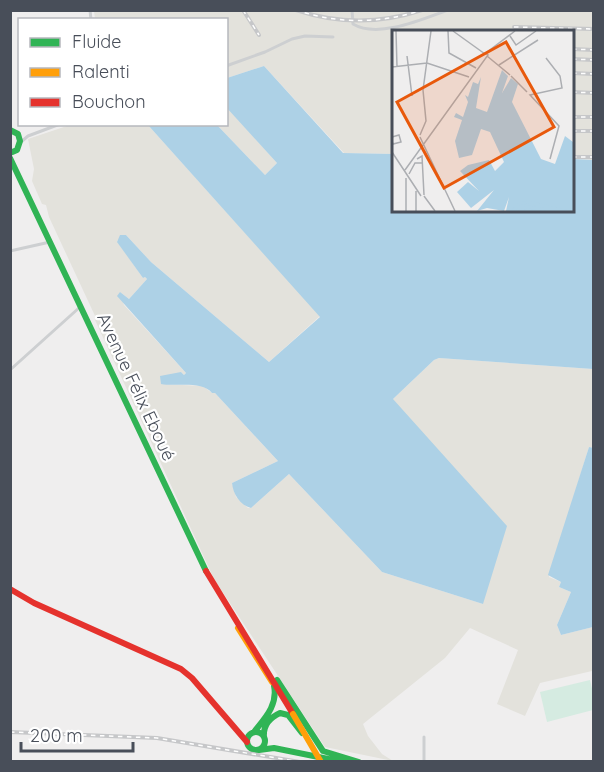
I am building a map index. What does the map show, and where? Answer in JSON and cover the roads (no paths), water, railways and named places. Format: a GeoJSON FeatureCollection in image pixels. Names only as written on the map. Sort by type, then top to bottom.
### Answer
{"type":"FeatureCollection","features":[{"type":"Feature","properties":{"kind":"street"},"geometry":{"type":"LineString","coordinates":[[352,10],[353,24],[367,29],[395,28],[448,10]]}},
{"type":"Feature","properties":{"kind":"street"},"geometry":{"type":"LineString","coordinates":[[228,65],[292,39],[305,36],[333,37]]}},
{"type":"Feature","properties":{"kind":"street"},"geometry":{"type":"LineString","coordinates":[[16,166],[13,152],[20,144],[32,135],[55,126]]}},
{"type":"Feature","properties":{"kind":"street"},"geometry":{"type":"LineString","coordinates":[[13,131],[32,135]]}},
{"type":"Feature","properties":{"kind":"street"},"geometry":{"type":"LineString","coordinates":[[13,131],[20,139],[20,144]]}},
{"type":"Feature","properties":{"kind":"street"},"geometry":{"type":"LineString","coordinates":[[10,158],[16,166]]}},
{"type":"Feature","properties":{"kind":"street","name":"Avenue Félix Eboué"},"geometry":{"type":"LineString","coordinates":[[16,166],[212,584],[261,658],[292,716],[322,757]]}},
{"type":"Feature","properties":{"kind":"street"},"geometry":{"type":"LineString","coordinates":[[10,251],[50,242]]}},
{"type":"Feature","properties":{"kind":"street"},"geometry":{"type":"LineString","coordinates":[[10,370],[82,306]]}},
{"type":"Feature","properties":{"kind":"street"},"geometry":{"type":"LineString","coordinates":[[10,590],[181,669],[192,678],[251,749],[274,748],[343,762]]}},
{"type":"Feature","properties":{"kind":"street","name":"Avenue Félix Eboué"},"geometry":{"type":"LineString","coordinates":[[234,618],[285,701]]}},
{"type":"Feature","properties":{"kind":"street"},"geometry":{"type":"LineString","coordinates":[[261,658],[322,757]]}},
{"type":"Feature","properties":{"kind":"street"},"geometry":{"type":"LineString","coordinates":[[247,742],[248,737],[275,704],[277,696],[274,686]]}},
{"type":"Feature","properties":{"kind":"street"},"geometry":{"type":"LineString","coordinates":[[275,704],[285,701]]}},
{"type":"Feature","properties":{"kind":"street"},"geometry":{"type":"LineString","coordinates":[[275,704],[278,713]]}},
{"type":"Feature","properties":{"kind":"street"},"geometry":{"type":"LineString","coordinates":[[259,750],[264,746],[265,725],[278,713],[292,716]]}},
{"type":"Feature","properties":{"kind":"street"},"geometry":{"type":"LineString","coordinates":[[237,732],[260,732],[274,748]]}},
{"type":"Feature","properties":{"kind":"street"},"geometry":{"type":"LineString","coordinates":[[424,737],[424,762]]}},
{"type":"Feature","properties":{"kind":"street"},"geometry":{"type":"LineString","coordinates":[[322,757],[359,762]]}},
{"type":"Feature","properties":{"kind":"water"},"geometry":{"type":"Polygon","coordinates":[[[264,66],[343,153],[392,154],[392,212],[574,212],[574,159],[593,160],[593,369],[439,358],[434,360],[393,399],[507,526],[483,604],[382,572],[289,474],[251,508],[240,502],[232,483],[278,461],[215,393],[195,385],[161,384],[160,376],[186,373],[117,296],[120,292],[129,299],[147,279],[143,278],[117,242],[120,235],[126,235],[151,262],[269,362],[320,317],[149,126],[218,126],[265,175],[277,163],[228,109],[228,78],[264,66]]]}},
{"type":"Feature","properties":{"kind":"water"},"geometry":{"type":"Polygon","coordinates":[[[589,447],[594,448],[593,627],[561,635],[557,625],[571,592],[559,587],[561,582],[548,575],[589,447]]]}},
{"type":"Feature","properties":{"kind":"railway"},"geometry":{"type":"LineString","coordinates":[[243,10],[259,35]]}},
{"type":"Feature","properties":{"kind":"railway"},"geometry":{"type":"LineString","coordinates":[[296,10],[343,20],[375,20],[422,10]]}},
{"type":"Feature","properties":{"kind":"railway"},"geometry":{"type":"LineString","coordinates":[[514,27],[594,29]]}},
{"type":"Feature","properties":{"kind":"railway"},"geometry":{"type":"LineString","coordinates":[[574,49],[594,50]]}},
{"type":"Feature","properties":{"kind":"railway"},"geometry":{"type":"LineString","coordinates":[[574,59],[594,60]]}},
{"type":"Feature","properties":{"kind":"railway"},"geometry":{"type":"LineString","coordinates":[[574,73],[594,74]]}},
{"type":"Feature","properties":{"kind":"railway"},"geometry":{"type":"LineString","coordinates":[[574,92],[594,93]]}},
{"type":"Feature","properties":{"kind":"railway"},"geometry":{"type":"LineString","coordinates":[[574,117],[594,117]]}},
{"type":"Feature","properties":{"kind":"railway"},"geometry":{"type":"LineString","coordinates":[[574,131],[594,131]]}},
{"type":"Feature","properties":{"kind":"railway"},"geometry":{"type":"LineString","coordinates":[[574,157],[594,157]]}},
{"type":"Feature","properties":{"kind":"railway"},"geometry":{"type":"LineString","coordinates":[[10,732],[157,738],[300,762]]}}]}
